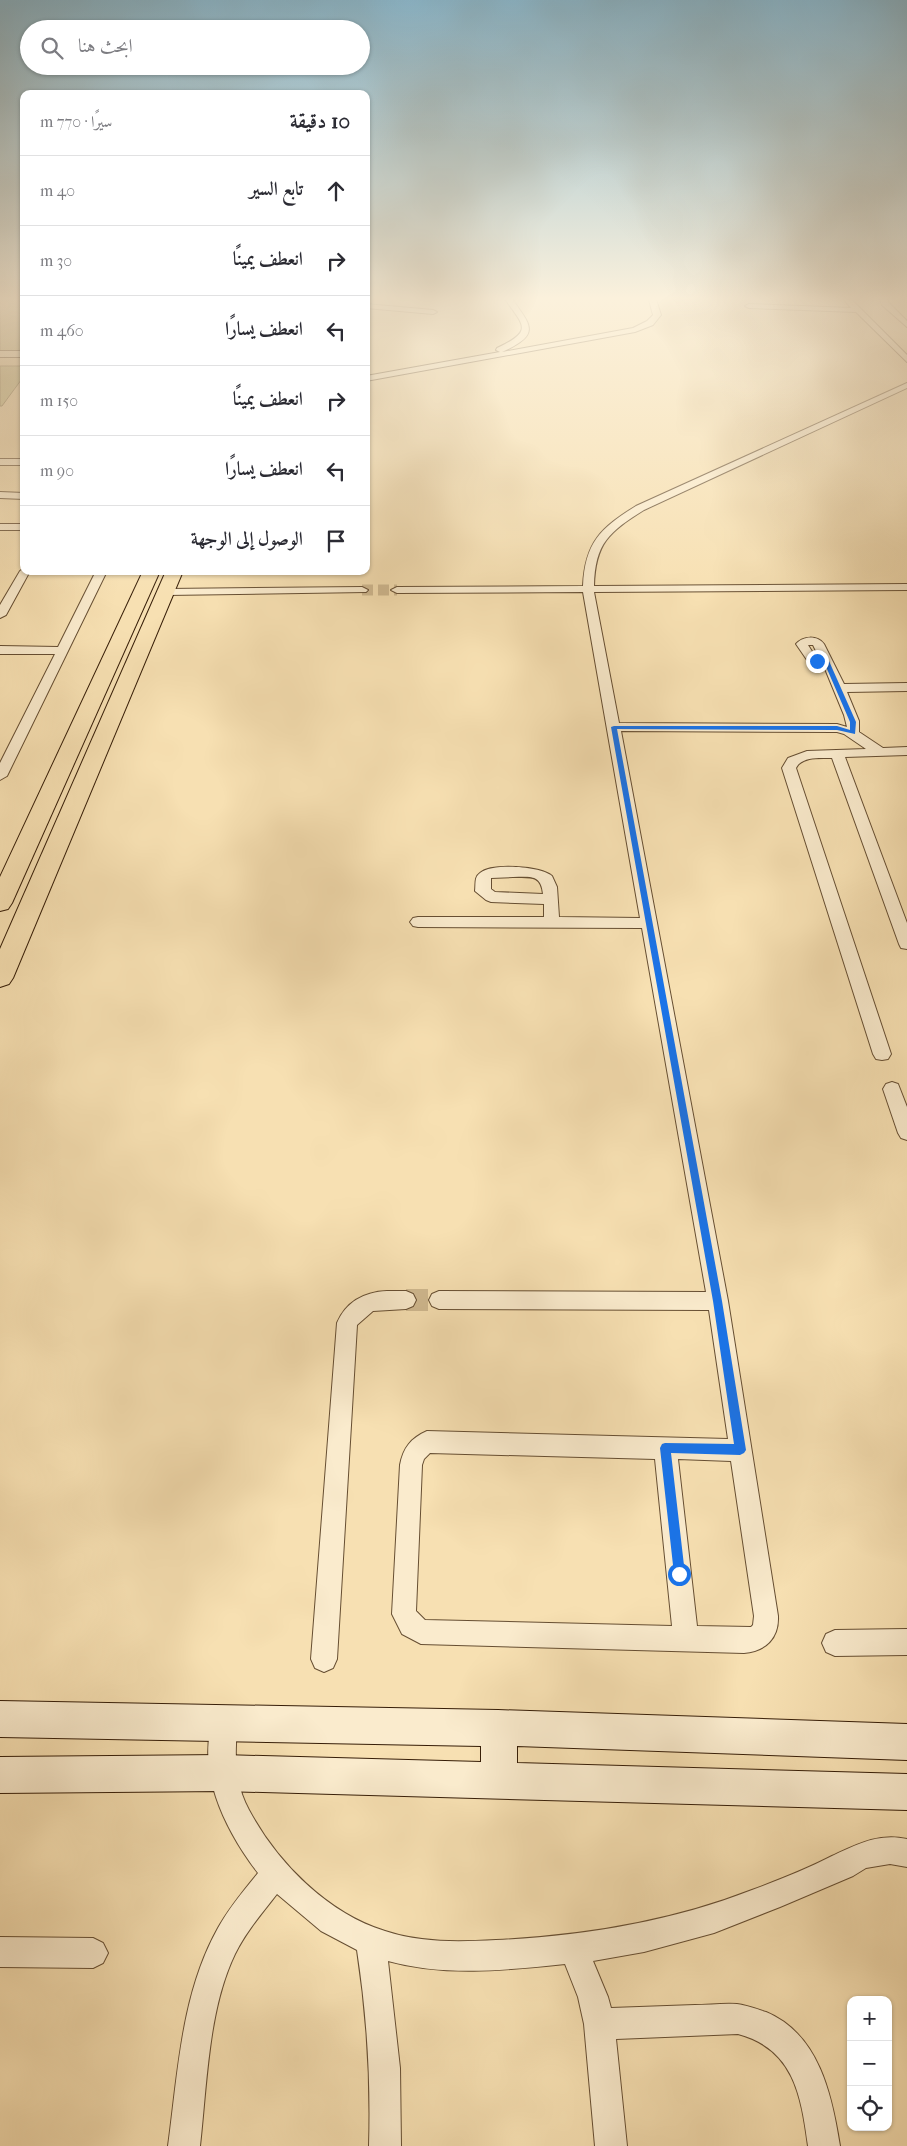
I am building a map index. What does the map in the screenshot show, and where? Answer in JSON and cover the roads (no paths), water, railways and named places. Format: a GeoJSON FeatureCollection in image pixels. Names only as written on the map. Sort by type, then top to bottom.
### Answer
{"type":"FeatureCollection","features":[{"type":"Feature","properties":{"kind":"main road"},"geometry":{"type":"LineString","coordinates":[[0,903],[150,575]]}},
{"type":"Feature","properties":{"kind":"main road"},"geometry":{"type":"LineString","coordinates":[[0,978],[174,575]]}},
{"type":"Feature","properties":{"kind":"main road"},"geometry":{"type":"LineString","coordinates":[[140,598],[166,595]]}},
{"type":"Feature","properties":{"kind":"street"},"geometry":{"type":"LineString","coordinates":[[740,1450],[427,1442],[418,1447],[413,1455],[411,1464],[404,1614],[411,1625],[421,1632],[686,1640],[755,1640],[763,1635],[767,1626],[718,1301],[588,588],[591,557],[596,542],[603,533],[617,522],[648,505],[883,396]]}},
{"type":"Feature","properties":{"kind":"street"},"geometry":{"type":"LineString","coordinates":[[0,462],[20,462]]}},
{"type":"Feature","properties":{"kind":"street"},"geometry":{"type":"LineString","coordinates":[[0,495],[20,496]]}},
{"type":"Feature","properties":{"kind":"street"},"geometry":{"type":"LineString","coordinates":[[0,527],[20,527]]}},
{"type":"Feature","properties":{"kind":"street"},"geometry":{"type":"LineString","coordinates":[[0,615],[23,575]]}},
{"type":"Feature","properties":{"kind":"street"},"geometry":{"type":"LineString","coordinates":[[0,776],[100,575]]}},
{"type":"Feature","properties":{"kind":"street"},"geometry":{"type":"LineString","coordinates":[[397,590],[907,586]]}},
{"type":"Feature","properties":{"kind":"street"},"geometry":{"type":"LineString","coordinates":[[166,595],[362,590]]}},
{"type":"Feature","properties":{"kind":"street"},"geometry":{"type":"LineString","coordinates":[[0,650],[63,652]]}},
{"type":"Feature","properties":{"kind":"street"},"geometry":{"type":"LineString","coordinates":[[826,661],[853,722],[855,735],[844,753],[907,944]]}},
{"type":"Feature","properties":{"kind":"street"},"geometry":{"type":"LineString","coordinates":[[838,688],[907,687]]}},
{"type":"Feature","properties":{"kind":"street"},"geometry":{"type":"LineString","coordinates":[[614,727],[837,728],[855,735],[880,752]]}},
{"type":"Feature","properties":{"kind":"street"},"geometry":{"type":"LineString","coordinates":[[882,1054],[788,772],[790,764],[801,756],[907,751]]}},
{"type":"Feature","properties":{"kind":"street"},"geometry":{"type":"LineString","coordinates":[[550,899],[552,922]]}},
{"type":"Feature","properties":{"kind":"street"},"geometry":{"type":"LineString","coordinates":[[418,922],[650,923]]}},
{"type":"Feature","properties":{"kind":"street"},"geometry":{"type":"LineString","coordinates":[[892,1089],[907,1133]]}},
{"type":"Feature","properties":{"kind":"street"},"geometry":{"type":"LineString","coordinates":[[324,1660],[347,1323],[355,1310],[369,1302],[406,1300]]}},
{"type":"Feature","properties":{"kind":"street"},"geometry":{"type":"LineString","coordinates":[[439,1300],[718,1301]]}},
{"type":"Feature","properties":{"kind":"street"},"geometry":{"type":"LineString","coordinates":[[665,1448],[686,1640]]}},
{"type":"Feature","properties":{"kind":"street"},"geometry":{"type":"LineString","coordinates":[[835,1643],[907,1642]]}},
{"type":"Feature","properties":{"kind":"street"},"geometry":{"type":"LineString","coordinates":[[0,1719],[498,1728],[907,1742]]}},
{"type":"Feature","properties":{"kind":"street"},"geometry":{"type":"LineString","coordinates":[[225,1722],[221,1756],[228,1796],[243,1827],[276,1873],[296,1894],[344,1928],[370,1940],[403,1951],[437,1955],[533,1954],[646,1937],[696,1924],[744,1908],[842,1866],[868,1852],[883,1850],[907,1853]]}},
{"type":"Feature","properties":{"kind":"street"},"geometry":{"type":"LineString","coordinates":[[498,1728],[500,1782]]}},
{"type":"Feature","properties":{"kind":"street"},"geometry":{"type":"LineString","coordinates":[[0,1775],[223,1773],[907,1792]]}},
{"type":"Feature","properties":{"kind":"street"},"geometry":{"type":"LineString","coordinates":[[184,2146],[202,2017],[214,1969],[234,1927],[276,1873]]}},
{"type":"Feature","properties":{"kind":"street"},"geometry":{"type":"LineString","coordinates":[[370,1940],[378,1985],[383,2032],[386,2082],[385,2146]]}},
{"type":"Feature","properties":{"kind":"street"},"geometry":{"type":"LineString","coordinates":[[573,1949],[593,1997],[599,2024],[611,2146]]}},
{"type":"Feature","properties":{"kind":"street"},"geometry":{"type":"LineString","coordinates":[[0,1952],[93,1953]]}},
{"type":"Feature","properties":{"kind":"street"},"geometry":{"type":"LineString","coordinates":[[599,2024],[738,2020],[753,2022],[767,2028],[781,2037],[804,2066],[818,2102],[824,2146]]}},
{"type":"Feature","properties":{"kind":"tunnel"},"geometry":{"type":"LineString","coordinates":[[362,590],[397,590]]}},
{"type":"Feature","properties":{"kind":"tunnel"},"geometry":{"type":"LineString","coordinates":[[406,1300],[439,1300]]}}]}
